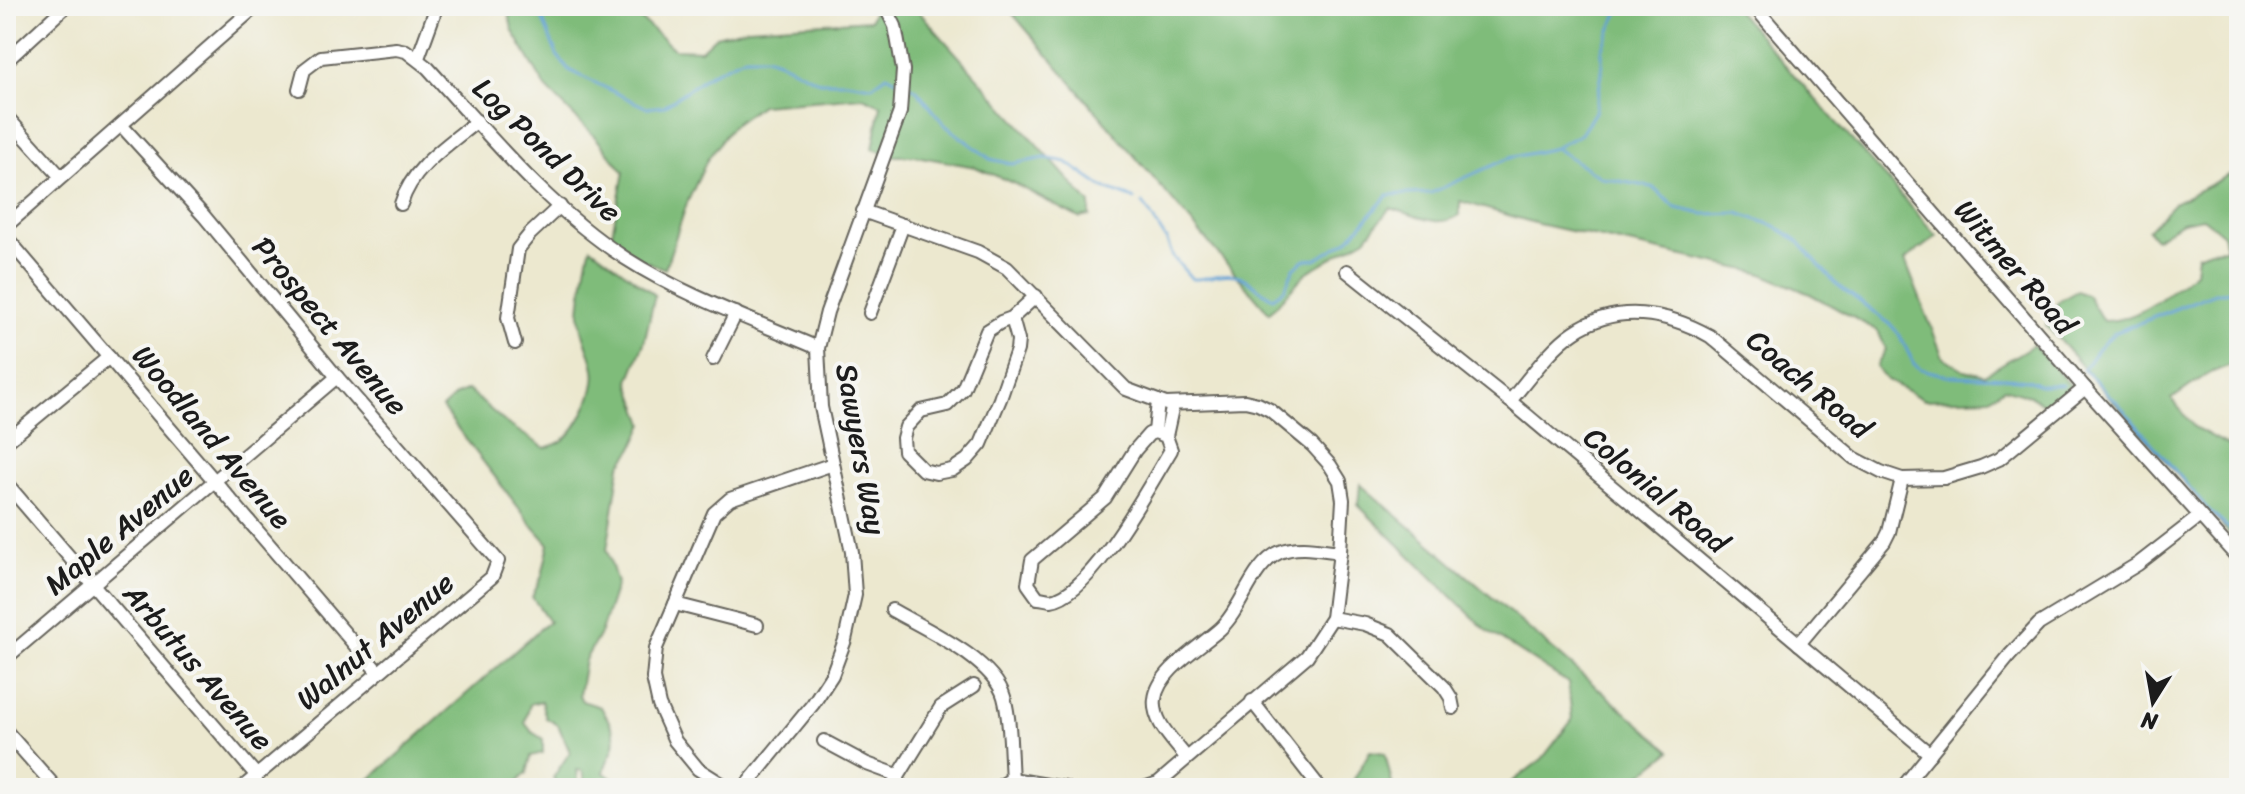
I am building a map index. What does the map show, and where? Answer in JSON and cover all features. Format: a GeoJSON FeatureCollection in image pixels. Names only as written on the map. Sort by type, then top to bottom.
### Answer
{"type":"FeatureCollection","features":[{"type":"Feature","properties":{"kind":"street"},"geometry":{"type":"LineString","coordinates":[[6,61],[66,6]]}},
{"type":"Feature","properties":{"kind":"street"},"geometry":{"type":"LineString","coordinates":[[6,226],[256,6]]}},
{"type":"Feature","properties":{"kind":"street","name":"Sawyers Way"},"geometry":{"type":"LineString","coordinates":[[744,788],[813,704],[832,675],[845,640],[855,595],[852,552],[821,407],[818,348],[827,312],[900,112],[903,70],[895,26],[885,6]]}},
{"type":"Feature","properties":{"kind":"street","name":"Witmer Road"},"geometry":{"type":"LineString","coordinates":[[1754,6],[2085,388],[2239,559]]}},
{"type":"Feature","properties":{"kind":"street"},"geometry":{"type":"LineString","coordinates":[[299,89],[304,70],[321,57],[396,49],[418,58],[434,14]]}},
{"type":"Feature","properties":{"kind":"street","name":"Log Pond Drive"},"geometry":{"type":"LineString","coordinates":[[418,58],[560,206],[623,257],[736,313],[818,348]]}},
{"type":"Feature","properties":{"kind":"street"},"geometry":{"type":"LineString","coordinates":[[6,116],[61,177]]}},
{"type":"Feature","properties":{"kind":"street"},"geometry":{"type":"LineString","coordinates":[[401,204],[415,174],[477,121]]}},
{"type":"Feature","properties":{"kind":"street","name":"Prospect Avenue"},"geometry":{"type":"LineString","coordinates":[[121,125],[204,216],[337,377],[498,561]]}},
{"type":"Feature","properties":{"kind":"street"},"geometry":{"type":"LineString","coordinates":[[515,343],[508,318],[518,249],[560,206]]}},
{"type":"Feature","properties":{"kind":"street"},"geometry":{"type":"LineString","coordinates":[[863,211],[978,252],[1007,268],[1126,389],[1173,404],[1245,401],[1270,410],[1312,445],[1340,481],[1343,500],[1340,552],[1332,618],[1307,656],[1185,756],[1160,785],[1144,788]]}},
{"type":"Feature","properties":{"kind":"street"},"geometry":{"type":"LineString","coordinates":[[870,313],[903,225]]}},
{"type":"Feature","properties":{"kind":"street","name":"Woodland Avenue"},"geometry":{"type":"LineString","coordinates":[[6,237],[378,672]]}},
{"type":"Feature","properties":{"kind":"street","name":"Colonial Road"},"geometry":{"type":"LineString","coordinates":[[1347,271],[1510,401],[1930,754]]}},
{"type":"Feature","properties":{"kind":"street"},"geometry":{"type":"LineString","coordinates":[[1012,318],[1018,340],[1017,350],[981,444],[967,460],[952,470],[936,473],[923,470],[904,451],[906,427],[921,411],[947,405],[963,389],[987,331],[1012,318],[1036,296]]}},
{"type":"Feature","properties":{"kind":"street"},"geometry":{"type":"LineString","coordinates":[[713,359],[736,313]]}},
{"type":"Feature","properties":{"kind":"street","name":"Coach Road"},"geometry":{"type":"LineString","coordinates":[[1510,401],[1573,333],[1619,314],[1657,315],[1689,325],[1710,336],[1854,458],[1902,479],[1944,478],[1999,459],[2085,388]]}},
{"type":"Feature","properties":{"kind":"street"},"geometry":{"type":"LineString","coordinates":[[6,442],[109,357]]}},
{"type":"Feature","properties":{"kind":"street","name":"Maple Avenue"},"geometry":{"type":"LineString","coordinates":[[6,658],[337,377]]}},
{"type":"Feature","properties":{"kind":"street"},"geometry":{"type":"LineString","coordinates":[[1158,401],[1160,434],[1171,450],[1097,564],[1069,592],[1051,600],[1038,598],[1028,584],[1032,560],[1105,498],[1135,450],[1149,434],[1160,434]]}},
{"type":"Feature","properties":{"kind":"street"},"geometry":{"type":"LineString","coordinates":[[1160,434],[1173,404]]}},
{"type":"Feature","properties":{"kind":"street"},"geometry":{"type":"LineString","coordinates":[[728,788],[698,769],[675,741],[659,705],[653,678],[656,648],[714,513],[730,499],[833,464]]}},
{"type":"Feature","properties":{"kind":"street"},"geometry":{"type":"LineString","coordinates":[[1799,644],[1884,542],[1902,479]]}},
{"type":"Feature","properties":{"kind":"street","name":"Arbutus Avenue"},"geometry":{"type":"LineString","coordinates":[[6,483],[257,776]]}},
{"type":"Feature","properties":{"kind":"street"},"geometry":{"type":"LineString","coordinates":[[1902,788],[2039,624],[2138,564],[2200,516]]}},
{"type":"Feature","properties":{"kind":"street"},"geometry":{"type":"LineString","coordinates":[[1185,756],[1156,715],[1155,696],[1161,680],[1220,629],[1259,572],[1277,553],[1292,548],[1340,552]]}},
{"type":"Feature","properties":{"kind":"street","name":"Walnut Avenue"},"geometry":{"type":"LineString","coordinates":[[242,788],[492,577],[498,561]]}},
{"type":"Feature","properties":{"kind":"street"},"geometry":{"type":"LineString","coordinates":[[675,604],[757,625]]}},
{"type":"Feature","properties":{"kind":"street"},"geometry":{"type":"LineString","coordinates":[[892,610],[977,661],[995,679],[1007,712],[1012,779]]}},
{"type":"Feature","properties":{"kind":"street"},"geometry":{"type":"LineString","coordinates":[[1332,618],[1365,624],[1390,634],[1444,687],[1453,708]]}},
{"type":"Feature","properties":{"kind":"street"},"geometry":{"type":"LineString","coordinates":[[891,788],[941,707],[974,686]]}},
{"type":"Feature","properties":{"kind":"street"},"geometry":{"type":"LineString","coordinates":[[1252,701],[1320,788]]}},
{"type":"Feature","properties":{"kind":"street"},"geometry":{"type":"LineString","coordinates":[[6,731],[56,788]]}},
{"type":"Feature","properties":{"kind":"street"},"geometry":{"type":"LineString","coordinates":[[824,741],[867,764],[897,775]]}},
{"type":"Feature","properties":{"kind":"street"},"geometry":{"type":"LineString","coordinates":[[997,788],[1012,779],[1065,788]]}},
{"type":"Feature","properties":{"kind":"green space"},"geometry":{"type":"Polygon","coordinates":[[[506,6],[626,6],[674,49],[701,50],[716,36],[748,28],[870,20],[876,6],[914,6],[1090,204],[1090,216],[1079,218],[975,167],[916,156],[894,156],[873,149],[881,105],[863,97],[761,105],[732,126],[707,160],[687,203],[665,269],[638,258],[611,238],[624,172],[597,139],[546,88],[513,31],[506,6]]]}},
{"type":"Feature","properties":{"kind":"green space"},"geometry":{"type":"Polygon","coordinates":[[[1006,6],[1733,6],[1937,236],[1905,260],[1943,357],[1964,370],[1984,375],[2033,345],[2073,388],[2048,408],[2033,397],[2004,388],[1990,398],[1924,400],[1887,380],[1876,367],[1886,349],[1878,331],[1810,294],[1760,273],[1538,224],[1460,201],[1460,215],[1443,221],[1390,208],[1366,238],[1306,273],[1269,313],[1006,6]]]}},
{"type":"Feature","properties":{"kind":"green space"},"geometry":{"type":"Polygon","coordinates":[[[2239,170],[2239,361],[2206,375],[2172,399],[2194,427],[2239,451],[2239,545],[2046,325],[2058,302],[2077,291],[2088,296],[2103,321],[2128,317],[2152,305],[2195,272],[2197,255],[2226,249],[2223,234],[2203,218],[2182,222],[2155,239],[2148,230],[2174,203],[2239,170]]]}},
{"type":"Feature","properties":{"kind":"green space"},"geometry":{"type":"Polygon","coordinates":[[[591,247],[655,295],[644,343],[629,381],[644,424],[620,466],[607,550],[617,583],[601,632],[585,660],[579,695],[582,701],[601,707],[612,727],[615,738],[604,773],[619,782],[622,788],[587,788],[583,771],[577,770],[579,788],[560,788],[553,778],[570,752],[558,725],[546,718],[541,701],[530,704],[525,723],[543,739],[543,753],[531,756],[527,773],[511,788],[360,788],[549,621],[532,597],[542,576],[549,544],[442,408],[456,395],[468,390],[506,423],[545,448],[560,442],[575,428],[586,408],[594,377],[580,315],[591,247]]]}},
{"type":"Feature","properties":{"kind":"green space"},"geometry":{"type":"Polygon","coordinates":[[[1360,484],[1671,751],[1624,788],[1504,788],[1542,759],[1572,720],[1568,683],[1485,629],[1358,505],[1360,484]]]}},
{"type":"Feature","properties":{"kind":"green space"},"geometry":{"type":"Polygon","coordinates":[[[1370,751],[1385,753],[1393,788],[1353,788],[1354,779],[1370,751]]]}},
{"type":"Feature","properties":{"kind":"waterway"},"geometry":{"type":"LineString","coordinates":[[531,6],[542,18],[557,55],[569,70],[647,108],[664,106],[712,73],[745,57],[766,57],[820,82],[872,86],[887,75],[900,82]]}},
{"type":"Feature","properties":{"kind":"waterway"},"geometry":{"type":"LineString","coordinates":[[1143,203],[1167,241],[1173,257],[1192,279],[1228,274],[1239,276],[1273,298],[1285,288],[1294,268],[1304,260],[1317,259],[1348,240],[1388,195],[1431,193],[1509,158],[1555,148],[1581,134],[1595,112],[1602,73],[1602,50],[1620,6]]}},
{"type":"Feature","properties":{"kind":"waterway"},"geometry":{"type":"LineString","coordinates":[[907,85],[916,89],[945,125],[990,159],[1012,164],[1045,158],[1066,162],[1102,187],[1134,199]]}},
{"type":"Feature","properties":{"kind":"waterway"},"geometry":{"type":"LineString","coordinates":[[1555,148],[1602,178],[1652,187],[1676,208],[1703,214],[1738,213],[1775,226],[1797,240],[1835,283],[1890,324],[1899,334],[1914,364],[1921,369],[1948,376],[2008,378],[2040,385],[2063,385]]}},
{"type":"Feature","properties":{"kind":"waterway"},"geometry":{"type":"LineString","coordinates":[[2239,290],[2215,293],[2114,333],[2083,370],[2116,401],[2211,513],[2239,533]]}}]}
